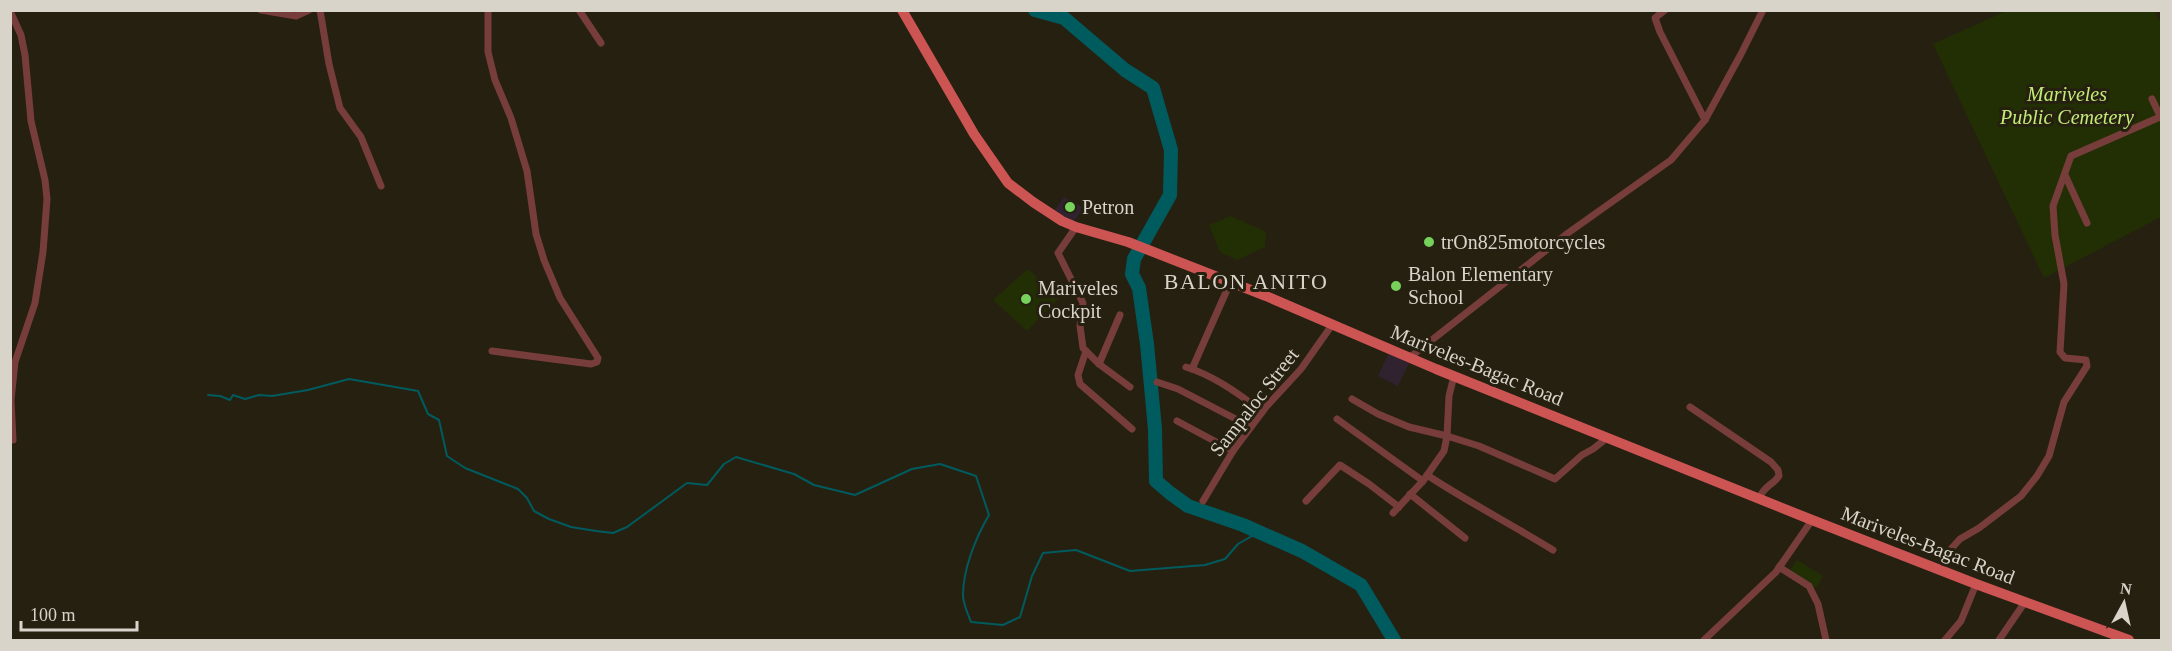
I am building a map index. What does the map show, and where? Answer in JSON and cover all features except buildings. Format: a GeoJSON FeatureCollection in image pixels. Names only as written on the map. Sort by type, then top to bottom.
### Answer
{"type":"FeatureCollection","features":[{"type":"Feature","properties":{"kind":"main road","name":"Mariveles-Bagac Road"},"geometry":{"type":"LineString","coordinates":[[902,10],[974,134],[1008,183],[1033,202],[1076,227],[1128,242],[1812,520],[2129,640]]}},
{"type":"Feature","properties":{"kind":"street"},"geometry":{"type":"LineString","coordinates":[[261,10],[296,16],[309,10]]}},
{"type":"Feature","properties":{"kind":"street"},"geometry":{"type":"LineString","coordinates":[[320,10],[329,64],[340,108],[361,137],[381,186]]}},
{"type":"Feature","properties":{"kind":"street"},"geometry":{"type":"LineString","coordinates":[[488,10],[488,52],[495,80],[511,118],[526,171],[536,234],[544,260],[560,298],[598,358],[597,362],[591,364],[492,351]]}},
{"type":"Feature","properties":{"kind":"street"},"geometry":{"type":"LineString","coordinates":[[579,10],[601,43]]}},
{"type":"Feature","properties":{"kind":"street"},"geometry":{"type":"LineString","coordinates":[[1652,10],[1705,120]]}},
{"type":"Feature","properties":{"kind":"street"},"geometry":{"type":"LineString","coordinates":[[1655,18],[1665,10]]}},
{"type":"Feature","properties":{"kind":"street"},"geometry":{"type":"LineString","coordinates":[[1409,358],[1568,233],[1671,160],[1705,120],[1763,10]]}},
{"type":"Feature","properties":{"kind":"street"},"geometry":{"type":"LineString","coordinates":[[10,11],[21,35],[25,55],[31,121],[45,180],[47,199],[36,303],[15,362],[11,400],[13,440]]}},
{"type":"Feature","properties":{"kind":"street"},"geometry":{"type":"LineString","coordinates":[[1942,569],[1950,550],[1960,539],[1979,528],[2020,496],[2037,476],[2049,456],[2064,402],[2087,366],[2086,360],[2065,358],[2060,352],[2064,284],[2054,227],[2053,206],[2072,156],[2161,118],[2152,99]]}},
{"type":"Feature","properties":{"kind":"street"},"geometry":{"type":"LineString","coordinates":[[2065,175],[2087,223]]}},
{"type":"Feature","properties":{"kind":"street"},"geometry":{"type":"LineString","coordinates":[[1076,227],[1058,253],[1083,303],[1080,326],[1083,348],[1099,364],[1130,387]]}},
{"type":"Feature","properties":{"kind":"street"},"geometry":{"type":"LineString","coordinates":[[1230,283],[1189,368],[1234,390],[1262,412]]}},
{"type":"Feature","properties":{"kind":"street"},"geometry":{"type":"LineString","coordinates":[[1099,364],[1120,315]]}},
{"type":"Feature","properties":{"kind":"street","name":"Sampaloc Street"},"geometry":{"type":"LineString","coordinates":[[1203,501],[1233,451],[1262,412],[1301,369],[1332,324]]}},
{"type":"Feature","properties":{"kind":"street"},"geometry":{"type":"LineString","coordinates":[[1086,351],[1078,375],[1080,384],[1132,429]]}},
{"type":"Feature","properties":{"kind":"street"},"geometry":{"type":"LineString","coordinates":[[1393,513],[1425,478],[1444,451],[1449,396],[1454,376]]}},
{"type":"Feature","properties":{"kind":"street"},"geometry":{"type":"LineString","coordinates":[[1157,382],[1178,388],[1251,427]]}},
{"type":"Feature","properties":{"kind":"street"},"geometry":{"type":"LineString","coordinates":[[1352,399],[1378,414],[1409,427],[1479,446],[1554,479],[1582,455],[1607,438]]}},
{"type":"Feature","properties":{"kind":"street"},"geometry":{"type":"LineString","coordinates":[[1690,407],[1771,462],[1778,470],[1779,476],[1764,488],[1760,498]]}},
{"type":"Feature","properties":{"kind":"street"},"geometry":{"type":"LineString","coordinates":[[1337,419],[1425,478],[1504,520],[1553,550]]}},
{"type":"Feature","properties":{"kind":"street"},"geometry":{"type":"LineString","coordinates":[[1177,421],[1233,451]]}},
{"type":"Feature","properties":{"kind":"street"},"geometry":{"type":"LineString","coordinates":[[1306,501],[1340,465],[1399,507]]}},
{"type":"Feature","properties":{"kind":"street"},"geometry":{"type":"LineString","coordinates":[[1410,494],[1464,538]]}},
{"type":"Feature","properties":{"kind":"street"},"geometry":{"type":"LineString","coordinates":[[1704,640],[1738,610],[1779,567],[1812,520]]}},
{"type":"Feature","properties":{"kind":"street"},"geometry":{"type":"LineString","coordinates":[[1779,567],[1809,586],[1818,604],[1826,640]]}},
{"type":"Feature","properties":{"kind":"street"},"geometry":{"type":"LineString","coordinates":[[1945,640],[1960,621],[1976,584]]}},
{"type":"Feature","properties":{"kind":"street"},"geometry":{"type":"LineString","coordinates":[[1999,640],[2025,602]]}},
{"type":"Feature","properties":{"kind":"shaded area"},"geometry":{"type":"Polygon","coordinates":[[[1064,197],[1084,208],[1073,222],[1054,211],[1064,197]]]}},
{"type":"Feature","properties":{"kind":"shaded area"},"geometry":{"type":"Polygon","coordinates":[[[1389,353],[1409,363],[1398,386],[1378,376],[1389,353]]]}},
{"type":"Feature","properties":{"kind":"green space","name":"Mariveles Public Cemetery"},"geometry":{"type":"Polygon","coordinates":[[[2006,11],[2154,11],[2162,24],[2161,217],[2044,278],[1933,44],[2006,11]]]}},
{"type":"Feature","properties":{"kind":"green space"},"geometry":{"type":"Polygon","coordinates":[[[1231,216],[1266,232],[1265,247],[1237,260],[1220,252],[1209,225],[1231,216]]]}},
{"type":"Feature","properties":{"kind":"green space","name":"Mariveles Cockpit"},"geometry":{"type":"Polygon","coordinates":[[[1028,269],[1059,298],[1027,331],[993,300],[1028,269]]]}},
{"type":"Feature","properties":{"kind":"green space"},"geometry":{"type":"Polygon","coordinates":[[[1797,560],[1823,576],[1816,588],[1789,572],[1797,560]]]}},
{"type":"Feature","properties":{"kind":"waterway"},"geometry":{"type":"LineString","coordinates":[[1035,10],[1064,18],[1125,70],[1153,88],[1171,150],[1170,195],[1134,259],[1132,274],[1139,288],[1147,344],[1155,429],[1156,481],[1188,506],[1243,525],[1302,551],[1361,585],[1394,640]]}},
{"type":"Feature","properties":{"kind":"waterway"},"geometry":{"type":"LineString","coordinates":[[208,395],[230,400],[233,395],[245,399],[259,395],[272,396],[308,390],[349,379],[418,391],[428,414],[439,420],[447,456],[465,468],[518,489],[527,498],[534,511],[549,519],[571,527],[613,533],[627,527],[687,483],[707,485],[724,464],[736,457],[794,474],[814,485],[855,495],[912,469],[940,464],[976,476],[989,515],[979,533],[965,575],[963,598],[971,622],[1003,625],[1020,617],[1032,576],[1043,553],[1076,550],[1130,571],[1205,565],[1225,559],[1238,544],[1259,532]]}},
{"type":"Feature","properties":{"kind":"place","name":"Petron"},"geometry":{"type":"Point","coordinates":[1070,207]}},
{"type":"Feature","properties":{"kind":"place","name":"trOn825motorcycles"},"geometry":{"type":"Point","coordinates":[1429,242]}},
{"type":"Feature","properties":{"kind":"place","name":"Balon Elementary School"},"geometry":{"type":"Point","coordinates":[1396,286]}},
{"type":"Feature","properties":{"kind":"place","name":"Mariveles Cockpit"},"geometry":{"type":"Point","coordinates":[1026,299]}},
{"type":"Feature","properties":{"kind":"district","name":"BALON ANITO"},"geometry":{"type":"Point","coordinates":[1246,281]}}]}
